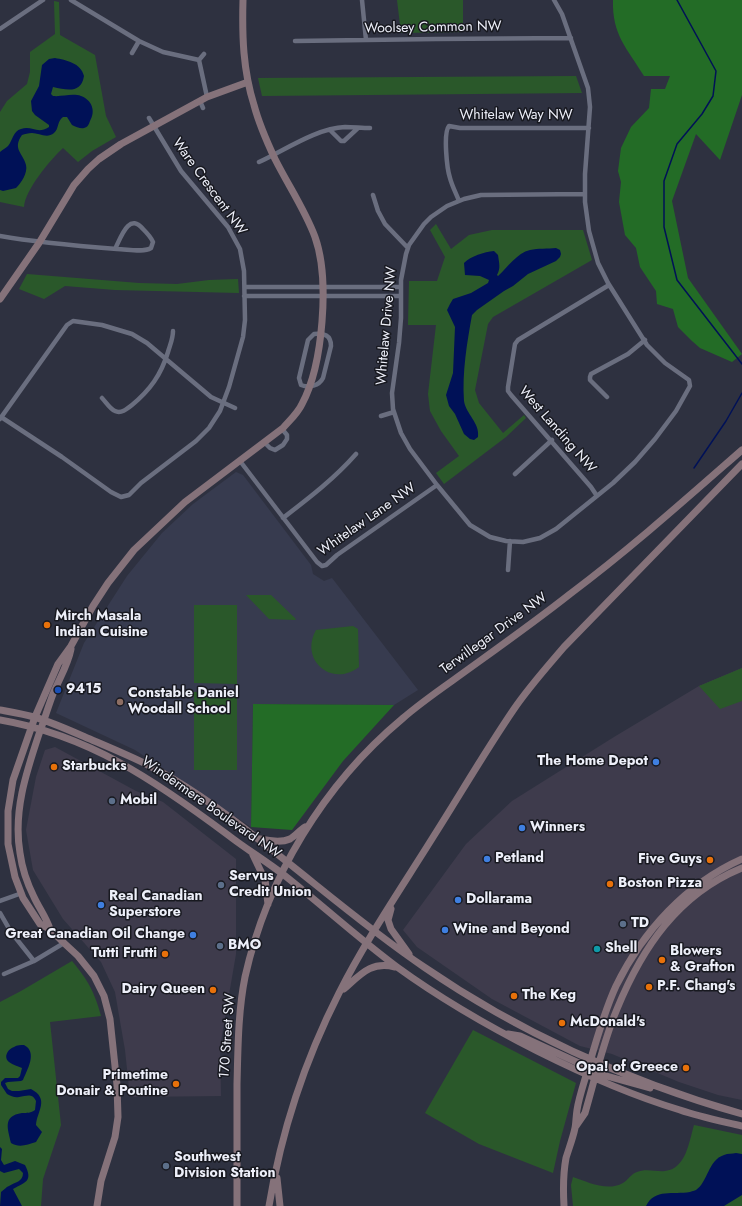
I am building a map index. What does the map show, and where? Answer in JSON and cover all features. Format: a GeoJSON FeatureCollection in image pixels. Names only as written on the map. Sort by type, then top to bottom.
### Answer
{"type":"FeatureCollection","features":[{"type":"Feature","properties":{"kind":"street"},"geometry":{"type":"LineString","coordinates":[[0,29],[43,0]]}},
{"type":"Feature","properties":{"kind":"street"},"geometry":{"type":"LineString","coordinates":[[70,0],[139,41],[168,53],[199,60]]}},
{"type":"Feature","properties":{"kind":"street"},"geometry":{"type":"LineString","coordinates":[[97,1206],[101,1181],[115,1137],[118,1117],[117,1086],[110,1019],[104,996],[94,976],[78,956],[50,929],[40,924],[28,908],[15,876],[10,855],[8,812],[13,780],[35,717],[58,664],[71,646],[108,583],[134,550],[185,502],[282,429],[302,405],[310,386],[321,334],[321,264],[315,238],[308,220],[263,132],[248,82],[243,47],[243,0]]}},
{"type":"Feature","properties":{"kind":"street"},"geometry":{"type":"LineString","coordinates":[[362,0],[366,40]]}},
{"type":"Feature","properties":{"kind":"street"},"geometry":{"type":"LineString","coordinates":[[554,0],[562,14],[588,88],[590,107],[585,194],[586,214],[589,230],[598,263],[609,285],[644,340],[628,354],[591,374],[590,380],[607,398]]}},
{"type":"Feature","properties":{"kind":"street","name":"Woolsey Common NW"},"geometry":{"type":"LineString","coordinates":[[295,41],[571,38]]}},
{"type":"Feature","properties":{"kind":"street"},"geometry":{"type":"LineString","coordinates":[[132,53],[139,41]]}},
{"type":"Feature","properties":{"kind":"street"},"geometry":{"type":"LineString","coordinates":[[199,60],[204,54]]}},
{"type":"Feature","properties":{"kind":"street"},"geometry":{"type":"LineString","coordinates":[[199,60],[208,97]]}},
{"type":"Feature","properties":{"kind":"street"},"geometry":{"type":"LineString","coordinates":[[0,299],[39,243],[74,185],[99,159],[121,144],[200,101],[248,82]]}},
{"type":"Feature","properties":{"kind":"street"},"geometry":{"type":"LineString","coordinates":[[200,101],[203,108]]}},
{"type":"Feature","properties":{"kind":"street","name":"Ware Crescent NW"},"geometry":{"type":"LineString","coordinates":[[0,418],[62,457],[117,496],[125,497],[203,435],[215,420],[224,403],[236,367],[243,337],[245,320],[245,287],[240,249],[228,227],[181,171],[149,118]]}},
{"type":"Feature","properties":{"kind":"street","name":"Whitelaw Way NW"},"geometry":{"type":"LineString","coordinates":[[459,201],[449,177],[447,163],[446,131],[449,126],[460,128],[589,128]]}},
{"type":"Feature","properties":{"kind":"street"},"geometry":{"type":"LineString","coordinates":[[259,162],[312,136],[330,130],[344,127],[370,128]]}},
{"type":"Feature","properties":{"kind":"street"},"geometry":{"type":"LineString","coordinates":[[330,130],[341,141],[344,141],[358,128]]}},
{"type":"Feature","properties":{"kind":"street","name":"Whitelaw Drive NW"},"geometry":{"type":"LineString","coordinates":[[585,194],[481,195],[447,206],[431,217],[413,238],[408,248],[402,271],[400,287],[400,337],[392,393],[394,412],[401,433],[410,449],[437,485],[459,513],[477,530],[490,537],[510,541],[522,542],[540,538],[556,529],[597,496],[635,462],[676,411],[690,386],[689,380],[665,363],[644,340]]}},
{"type":"Feature","properties":{"kind":"street"},"geometry":{"type":"LineString","coordinates":[[373,195],[378,211],[385,224],[408,248]]}},
{"type":"Feature","properties":{"kind":"street"},"geometry":{"type":"LineString","coordinates":[[0,236],[39,243],[115,249],[148,250],[151,248],[153,242],[140,225],[133,223],[126,229],[115,249]]}},
{"type":"Feature","properties":{"kind":"street","name":"West Landing NW"},"geometry":{"type":"LineString","coordinates":[[597,496],[552,440],[508,391],[508,387],[515,344],[518,340],[527,333],[609,285]]}},
{"type":"Feature","properties":{"kind":"street"},"geometry":{"type":"LineString","coordinates":[[245,287],[400,287]]}},
{"type":"Feature","properties":{"kind":"street"},"geometry":{"type":"LineString","coordinates":[[244,296],[401,296]]}},
{"type":"Feature","properties":{"kind":"street"},"geometry":{"type":"LineString","coordinates":[[0,418],[67,325],[73,321],[102,324],[124,330],[147,343],[211,397],[235,408]]}},
{"type":"Feature","properties":{"kind":"street"},"geometry":{"type":"LineString","coordinates":[[102,398],[115,411],[119,412],[126,410],[139,399],[153,385],[163,368],[172,340],[173,331]]}},
{"type":"Feature","properties":{"kind":"street"},"geometry":{"type":"LineString","coordinates":[[314,334],[327,335],[331,341],[323,378],[321,382],[310,386],[301,385],[299,378],[308,340],[314,334]]}},
{"type":"Feature","properties":{"kind":"street"},"geometry":{"type":"LineString","coordinates":[[381,416],[394,412]]}},
{"type":"Feature","properties":{"kind":"street"},"geometry":{"type":"LineString","coordinates":[[264,442],[270,448],[275,450],[283,445],[287,439],[287,435],[282,429]]}},
{"type":"Feature","properties":{"kind":"street"},"geometry":{"type":"LineString","coordinates":[[515,474],[552,440]]}},
{"type":"Feature","properties":{"kind":"street","name":"Terwillegar Drive NW"},"geometry":{"type":"LineString","coordinates":[[282,873],[309,824],[341,781],[368,751],[400,720],[602,570],[742,450]]}},
{"type":"Feature","properties":{"kind":"street"},"geometry":{"type":"LineString","coordinates":[[283,518],[341,472],[356,454]]}},
{"type":"Feature","properties":{"kind":"street","name":"Whitelaw Lane NW"},"geometry":{"type":"LineString","coordinates":[[240,461],[317,562],[322,566],[326,565],[336,555],[437,485]]}},
{"type":"Feature","properties":{"kind":"street"},"geometry":{"type":"LineString","coordinates":[[269,1206],[291,1111],[317,1041],[339,993],[374,931],[491,745],[514,709],[538,677],[591,619],[742,464]]}},
{"type":"Feature","properties":{"kind":"street"},"geometry":{"type":"LineString","coordinates":[[508,570],[510,541]]}},
{"type":"Feature","properties":{"kind":"street"},"geometry":{"type":"LineString","coordinates":[[50,929],[47,919],[28,885],[22,865],[18,838],[18,817],[21,792],[28,767],[53,695],[69,659],[71,646]]}},
{"type":"Feature","properties":{"kind":"street","name":"Windermere Boulevard NW"},"geometry":{"type":"LineString","coordinates":[[0,710],[44,720],[115,750],[149,766],[193,792],[258,838],[287,863],[411,958],[460,991],[589,1063]]}},
{"type":"Feature","properties":{"kind":"street","name":"Windermere Boulevard NW"},"geometry":{"type":"LineString","coordinates":[[0,720],[41,728],[92,749],[129,767],[158,785],[252,854],[282,873],[367,944],[450,1003],[500,1032],[586,1075],[596,1076]]}},
{"type":"Feature","properties":{"kind":"street"},"geometry":{"type":"LineString","coordinates":[[258,838],[268,841],[290,838],[309,824]]}},
{"type":"Feature","properties":{"kind":"street"},"geometry":{"type":"LineString","coordinates":[[252,854],[266,880],[268,904]]}},
{"type":"Feature","properties":{"kind":"street"},"geometry":{"type":"LineString","coordinates":[[564,1206],[563,1173],[575,1128],[577,1110],[589,1063],[605,1012],[616,986],[645,938],[672,906],[689,890],[707,877],[742,859]]}},
{"type":"Feature","properties":{"kind":"street"},"geometry":{"type":"LineString","coordinates":[[575,1128],[585,1114],[616,1010],[638,963],[648,947],[661,930],[690,900],[706,887],[724,876],[742,868]]}},
{"type":"Feature","properties":{"kind":"street","name":"170 Street SW"},"geometry":{"type":"LineString","coordinates":[[238,1206],[238,1044],[240,1008],[245,977],[259,928],[282,873]]}},
{"type":"Feature","properties":{"kind":"street"},"geometry":{"type":"LineString","coordinates":[[0,901],[22,893]]}},
{"type":"Feature","properties":{"kind":"street"},"geometry":{"type":"LineString","coordinates":[[392,903],[388,920],[391,928],[411,958]]}},
{"type":"Feature","properties":{"kind":"street"},"geometry":{"type":"LineString","coordinates":[[0,913],[11,932],[34,961]]}},
{"type":"Feature","properties":{"kind":"street"},"geometry":{"type":"LineString","coordinates":[[4,974],[34,961],[64,943]]}},
{"type":"Feature","properties":{"kind":"street"},"geometry":{"type":"LineString","coordinates":[[339,993],[365,971],[374,966],[387,965],[399,968]]}},
{"type":"Feature","properties":{"kind":"street"},"geometry":{"type":"LineString","coordinates":[[500,1032],[520,1036],[589,1063],[592,1067],[599,1064],[664,1089],[742,1114]]}},
{"type":"Feature","properties":{"kind":"street"},"geometry":{"type":"LineString","coordinates":[[596,1076],[654,1089],[664,1089]]}},
{"type":"Feature","properties":{"kind":"street"},"geometry":{"type":"LineString","coordinates":[[596,1076],[653,1101],[680,1110],[742,1126]]}},
{"type":"Feature","properties":{"kind":"street"},"geometry":{"type":"LineString","coordinates":[[276,1172],[280,1206]]}},
{"type":"Feature","properties":{"kind":"street"},"geometry":{"type":"LineString","coordinates":[[233,1206],[237,1187]]}},
{"type":"Feature","properties":{"kind":"shaded area"},"geometry":{"type":"Polygon","coordinates":[[[55,58],[68,61],[76,65],[80,68],[84,76],[80,86],[77,88],[68,90],[53,87],[51,94],[53,96],[78,95],[85,98],[92,106],[92,117],[88,125],[84,128],[72,125],[67,117],[63,117],[56,131],[49,136],[32,133],[22,135],[19,140],[18,147],[25,161],[25,174],[22,181],[16,188],[3,191],[0,190],[0,152],[10,144],[18,130],[28,128],[41,130],[49,127],[49,125],[32,111],[31,101],[39,86],[42,65],[49,59],[55,58]]]}},
{"type":"Feature","properties":{"kind":"shaded area"},"geometry":{"type":"Polygon","coordinates":[[[556,248],[560,250],[561,254],[556,261],[528,274],[472,315],[464,368],[464,401],[467,410],[477,427],[478,437],[474,440],[470,439],[464,434],[455,414],[449,406],[446,395],[453,373],[455,327],[447,310],[453,299],[471,293],[488,283],[489,280],[480,276],[465,275],[464,263],[470,258],[486,252],[494,251],[498,255],[498,276],[517,257],[525,252],[536,249],[556,248]]]}},
{"type":"Feature","properties":{"kind":"shaded area"},"geometry":{"type":"Polygon","coordinates":[[[236,472],[243,475],[311,565],[313,574],[324,581],[332,578],[418,690],[394,705],[253,704],[251,827],[135,750],[56,713],[84,643],[127,576],[162,533],[193,504],[236,472]]]}},
{"type":"Feature","properties":{"kind":"shaded area"},"geometry":{"type":"Polygon","coordinates":[[[742,668],[742,1100],[718,1095],[679,1082],[612,1054],[580,1046],[492,999],[417,947],[403,930],[466,844],[512,801],[699,686],[742,668]]]}},
{"type":"Feature","properties":{"kind":"shaded area"},"geometry":{"type":"Polygon","coordinates":[[[55,747],[136,791],[163,802],[236,859],[236,954],[220,1047],[221,1096],[130,1097],[125,1050],[115,992],[101,962],[63,919],[33,870],[26,830],[36,777],[45,750],[55,747]]]}},
{"type":"Feature","properties":{"kind":"shaded area"},"geometry":{"type":"Polygon","coordinates":[[[18,1045],[24,1045],[28,1048],[31,1057],[23,1080],[5,1083],[8,1089],[12,1091],[31,1089],[37,1093],[40,1097],[41,1106],[36,1125],[42,1132],[36,1142],[20,1146],[11,1143],[8,1128],[9,1120],[11,1117],[16,1115],[35,1110],[36,1101],[31,1096],[16,1097],[7,1094],[1,1085],[1,1082],[5,1078],[18,1078],[20,1076],[22,1068],[9,1062],[6,1056],[8,1051],[12,1048],[18,1045]]]}},
{"type":"Feature","properties":{"kind":"shaded area"},"geometry":{"type":"Polygon","coordinates":[[[0,1147],[2,1149],[1,1160],[4,1165],[15,1161],[25,1165],[27,1170],[28,1178],[25,1183],[13,1189],[22,1206],[0,1206],[1,1192],[20,1180],[23,1173],[19,1169],[4,1173],[0,1171],[0,1147]]]}},
{"type":"Feature","properties":{"kind":"shaded area"},"geometry":{"type":"Polygon","coordinates":[[[726,1154],[742,1154],[742,1195],[724,1206],[646,1206],[650,1200],[659,1194],[684,1193],[695,1190],[703,1182],[715,1161],[726,1154]]]}},
{"type":"Feature","properties":{"kind":"green space"},"geometry":{"type":"Polygon","coordinates":[[[397,0],[463,0],[463,32],[401,33],[397,0]]]}},
{"type":"Feature","properties":{"kind":"green space"},"geometry":{"type":"Polygon","coordinates":[[[613,0],[742,0],[742,95],[720,160],[696,134],[672,201],[688,278],[742,354],[732,362],[700,348],[678,327],[673,309],[657,304],[656,291],[640,267],[636,248],[625,235],[619,202],[621,182],[618,171],[621,148],[631,127],[649,108],[651,89],[665,89],[670,76],[644,76],[626,49],[618,32],[613,12],[613,0]]]}},
{"type":"Feature","properties":{"kind":"green space"},"geometry":{"type":"Polygon","coordinates":[[[54,1],[59,2],[60,35],[95,55],[106,116],[116,137],[92,151],[78,162],[63,148],[45,167],[33,184],[25,200],[24,207],[0,202],[0,112],[7,101],[27,84],[30,72],[30,52],[55,34],[54,1]]]}},
{"type":"Feature","properties":{"kind":"green space"},"geometry":{"type":"Polygon","coordinates":[[[576,76],[582,93],[262,96],[258,78],[576,76]]]}},
{"type":"Feature","properties":{"kind":"green space"},"geometry":{"type":"Polygon","coordinates":[[[436,224],[451,249],[469,235],[492,230],[583,230],[592,260],[493,317],[488,324],[475,390],[479,403],[503,433],[524,415],[526,418],[506,437],[444,484],[436,473],[459,456],[441,431],[430,411],[428,394],[436,325],[408,325],[409,281],[437,281],[445,257],[430,230],[436,224]]]}},
{"type":"Feature","properties":{"kind":"green space"},"geometry":{"type":"Polygon","coordinates":[[[27,274],[139,283],[177,284],[209,280],[238,279],[239,293],[115,290],[65,286],[44,299],[19,289],[27,274]]]}},
{"type":"Feature","properties":{"kind":"green space"},"geometry":{"type":"Polygon","coordinates":[[[246,595],[271,595],[296,619],[269,619],[246,595]]]}},
{"type":"Feature","properties":{"kind":"green space"},"geometry":{"type":"Polygon","coordinates":[[[194,605],[237,605],[237,684],[194,683],[194,605]]]}},
{"type":"Feature","properties":{"kind":"green space"},"geometry":{"type":"Polygon","coordinates":[[[353,626],[358,629],[359,667],[349,673],[338,674],[321,668],[315,660],[312,651],[312,641],[316,630],[353,626]]]}},
{"type":"Feature","properties":{"kind":"green space"},"geometry":{"type":"Polygon","coordinates":[[[742,668],[742,701],[720,709],[699,686],[742,668]]]}},
{"type":"Feature","properties":{"kind":"green space"},"geometry":{"type":"Polygon","coordinates":[[[194,692],[237,692],[237,770],[194,770],[194,692]]]}},
{"type":"Feature","properties":{"kind":"green space"},"geometry":{"type":"Polygon","coordinates":[[[253,704],[394,705],[343,761],[292,830],[251,827],[253,704]]]}},
{"type":"Feature","properties":{"kind":"green space"},"geometry":{"type":"Polygon","coordinates":[[[72,961],[90,987],[101,1016],[50,1022],[61,1125],[43,1179],[41,1206],[0,1206],[0,1002],[72,961]]]}},
{"type":"Feature","properties":{"kind":"green space"},"geometry":{"type":"Polygon","coordinates":[[[473,1030],[576,1083],[553,1173],[479,1144],[425,1113],[473,1030]]]}},
{"type":"Feature","properties":{"kind":"green space"},"geometry":{"type":"Polygon","coordinates":[[[694,1125],[742,1135],[742,1206],[573,1206],[571,1185],[573,1177],[598,1185],[611,1187],[623,1183],[633,1174],[640,1171],[665,1171],[678,1165],[686,1154],[694,1125]]]}},
{"type":"Feature","properties":{"kind":"waterway"},"geometry":{"type":"LineString","coordinates":[[677,0],[716,71],[713,96],[702,114],[677,144],[664,181],[664,227],[677,280],[742,364]]}},
{"type":"Feature","properties":{"kind":"waterway"},"geometry":{"type":"LineString","coordinates":[[694,468],[726,421],[742,393]]}},
{"type":"Feature","properties":{"kind":"place","name":"Mirch Masala Indian Cuisine"},"geometry":{"type":"Point","coordinates":[47,625]}},
{"type":"Feature","properties":{"kind":"place","name":"9415"},"geometry":{"type":"Point","coordinates":[58,690]}},
{"type":"Feature","properties":{"kind":"place","name":"Constable Daniel Woodall School"},"geometry":{"type":"Point","coordinates":[120,702]}},
{"type":"Feature","properties":{"kind":"place","name":"The Home Depot"},"geometry":{"type":"Point","coordinates":[656,762]}},
{"type":"Feature","properties":{"kind":"place","name":"Starbucks"},"geometry":{"type":"Point","coordinates":[54,767]}},
{"type":"Feature","properties":{"kind":"place","name":"Mobil"},"geometry":{"type":"Point","coordinates":[112,801]}},
{"type":"Feature","properties":{"kind":"place","name":"Winners"},"geometry":{"type":"Point","coordinates":[522,828]}},
{"type":"Feature","properties":{"kind":"place","name":"Petland"},"geometry":{"type":"Point","coordinates":[487,859]}},
{"type":"Feature","properties":{"kind":"place","name":"Five Guys"},"geometry":{"type":"Point","coordinates":[710,860]}},
{"type":"Feature","properties":{"kind":"place","name":"Boston Pizza"},"geometry":{"type":"Point","coordinates":[610,884]}},
{"type":"Feature","properties":{"kind":"place","name":"Servus Credit Union"},"geometry":{"type":"Point","coordinates":[221,885]}},
{"type":"Feature","properties":{"kind":"place","name":"Dollarama"},"geometry":{"type":"Point","coordinates":[458,900]}},
{"type":"Feature","properties":{"kind":"place","name":"Real Canadian Superstore"},"geometry":{"type":"Point","coordinates":[101,905]}},
{"type":"Feature","properties":{"kind":"place","name":"TD"},"geometry":{"type":"Point","coordinates":[623,924]}},
{"type":"Feature","properties":{"kind":"place","name":"Wine and Beyond"},"geometry":{"type":"Point","coordinates":[445,930]}},
{"type":"Feature","properties":{"kind":"place","name":"Great Canadian Oil Change"},"geometry":{"type":"Point","coordinates":[193,935]}},
{"type":"Feature","properties":{"kind":"place","name":"BMO"},"geometry":{"type":"Point","coordinates":[220,946]}},
{"type":"Feature","properties":{"kind":"place","name":"Shell"},"geometry":{"type":"Point","coordinates":[597,949]}},
{"type":"Feature","properties":{"kind":"place","name":"Tutti Frutti"},"geometry":{"type":"Point","coordinates":[165,954]}},
{"type":"Feature","properties":{"kind":"place","name":"Blowers & Grafton"},"geometry":{"type":"Point","coordinates":[662,960]}},
{"type":"Feature","properties":{"kind":"place","name":"P.F. Chang's"},"geometry":{"type":"Point","coordinates":[649,987]}},
{"type":"Feature","properties":{"kind":"place","name":"Dairy Queen"},"geometry":{"type":"Point","coordinates":[213,990]}},
{"type":"Feature","properties":{"kind":"place","name":"The Keg"},"geometry":{"type":"Point","coordinates":[514,996]}},
{"type":"Feature","properties":{"kind":"place","name":"McDonald's"},"geometry":{"type":"Point","coordinates":[562,1023]}},
{"type":"Feature","properties":{"kind":"place","name":"Opa! of Greece"},"geometry":{"type":"Point","coordinates":[686,1068]}},
{"type":"Feature","properties":{"kind":"place","name":"Primetime Donair & Poutine"},"geometry":{"type":"Point","coordinates":[176,1084]}},
{"type":"Feature","properties":{"kind":"place","name":"Southwest Division Station"},"geometry":{"type":"Point","coordinates":[166,1166]}}]}
